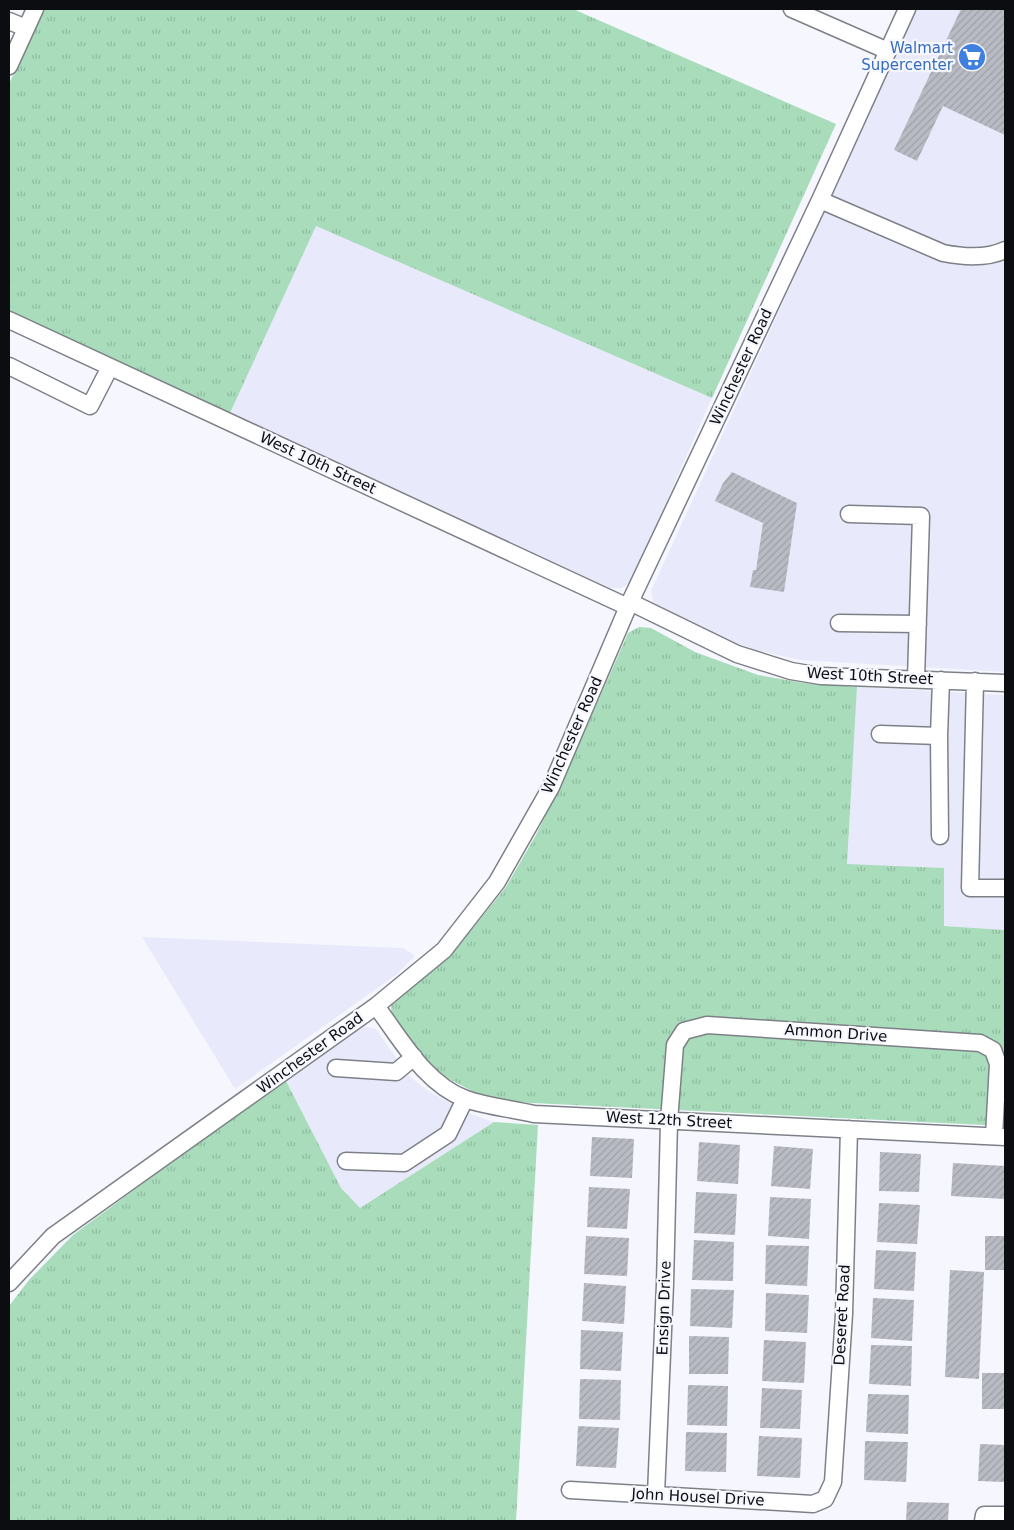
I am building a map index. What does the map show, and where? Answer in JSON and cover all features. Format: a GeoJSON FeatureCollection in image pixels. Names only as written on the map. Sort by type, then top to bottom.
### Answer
{"type":"FeatureCollection","features":[{"type":"Feature","properties":{"kind":"street"},"geometry":{"type":"LineString","coordinates":[[9,66],[35,9]]}},
{"type":"Feature","properties":{"kind":"street"},"geometry":{"type":"LineString","coordinates":[[792,9],[888,51]]}},
{"type":"Feature","properties":{"kind":"street","name":"Winchester Road"},"geometry":{"type":"LineString","coordinates":[[9,1283],[53,1236],[376,1006],[444,950],[497,882],[551,788],[629,604],[820,200],[907,9]]}},
{"type":"Feature","properties":{"kind":"street"},"geometry":{"type":"LineString","coordinates":[[9,20],[26,28]]}},
{"type":"Feature","properties":{"kind":"street"},"geometry":{"type":"LineString","coordinates":[[820,200],[943,253],[959,256],[979,256],[1005,250]]}},
{"type":"Feature","properties":{"kind":"street","name":"West 10th Street"},"geometry":{"type":"LineString","coordinates":[[9,320],[737,654],[791,671],[821,676],[1005,683]]}},
{"type":"Feature","properties":{"kind":"street"},"geometry":{"type":"LineString","coordinates":[[9,366],[90,406],[110,367]]}},
{"type":"Feature","properties":{"kind":"street"},"geometry":{"type":"LineString","coordinates":[[849,514],[920,516],[916,679]]}},
{"type":"Feature","properties":{"kind":"street"},"geometry":{"type":"LineString","coordinates":[[839,623],[918,624]]}},
{"type":"Feature","properties":{"kind":"street"},"geometry":{"type":"LineString","coordinates":[[940,836],[939,736],[941,680]]}},
{"type":"Feature","properties":{"kind":"street"},"geometry":{"type":"LineString","coordinates":[[975,681],[970,888],[1005,888]]}},
{"type":"Feature","properties":{"kind":"street"},"geometry":{"type":"LineString","coordinates":[[880,734],[939,736]]}},
{"type":"Feature","properties":{"kind":"street","name":"West 12th Street"},"geometry":{"type":"LineString","coordinates":[[376,1006],[423,1069],[438,1082],[465,1099],[534,1114],[1000,1136]]}},
{"type":"Feature","properties":{"kind":"street","name":"Ammon Drive"},"geometry":{"type":"LineString","coordinates":[[669,1121],[675,1045],[684,1031],[707,1025],[980,1043],[993,1050],[998,1064],[1000,1136]]}},
{"type":"Feature","properties":{"kind":"street"},"geometry":{"type":"LineString","coordinates":[[336,1068],[396,1072],[414,1057]]}},
{"type":"Feature","properties":{"kind":"street"},"geometry":{"type":"LineString","coordinates":[[346,1161],[404,1163],[448,1134],[465,1099]]}},
{"type":"Feature","properties":{"kind":"street","name":"Ensign Drive"},"geometry":{"type":"LineString","coordinates":[[656,1494],[665,1284],[669,1121]]}},
{"type":"Feature","properties":{"kind":"street","name":"Deseret Road"},"geometry":{"type":"LineString","coordinates":[[825,1499],[833,1482],[844,1314],[849,1129]]}},
{"type":"Feature","properties":{"kind":"street","name":"John Housel Drive"},"geometry":{"type":"LineString","coordinates":[[570,1490],[813,1504],[825,1499]]}},
{"type":"Feature","properties":{"kind":"street"},"geometry":{"type":"LineString","coordinates":[[983,1521],[984,1515],[1005,1516]]}},
{"type":"Feature","properties":{"kind":"shaded area"},"geometry":{"type":"Polygon","coordinates":[[[917,9],[1005,9],[1005,672],[800,660],[751,649],[664,613],[653,603],[651,591],[917,9]]]}},
{"type":"Feature","properties":{"kind":"shaded area"},"geometry":{"type":"Polygon","coordinates":[[[316,225],[712,398],[631,582],[621,588],[610,588],[230,413],[316,225]]]}},
{"type":"Feature","properties":{"kind":"shaded area"},"geometry":{"type":"Polygon","coordinates":[[[857,687],[1005,695],[1005,930],[944,926],[847,864],[857,687]]]}},
{"type":"Feature","properties":{"kind":"shaded area"},"geometry":{"type":"Polygon","coordinates":[[[142,937],[403,948],[415,956],[396,975],[235,1089],[142,937]]]}},
{"type":"Feature","properties":{"kind":"shaded area"},"geometry":{"type":"Polygon","coordinates":[[[362,1026],[376,1029],[409,1076],[430,1092],[471,1114],[494,1122],[360,1208],[341,1188],[285,1079],[353,1028],[362,1026]]]}},
{"type":"Feature","properties":{"kind":"green space"},"geometry":{"type":"Polygon","coordinates":[[[43,9],[573,9],[836,124],[712,398],[316,226],[230,413],[9,311],[9,84],[43,9]]]}},
{"type":"Feature","properties":{"kind":"green space"},"geometry":{"type":"Polygon","coordinates":[[[639,627],[651,628],[695,652],[758,675],[804,683],[857,687],[847,864],[944,868],[944,926],[1005,930],[1005,1126],[512,1102],[478,1094],[449,1079],[427,1063],[392,1018],[391,1005],[432,971],[473,928],[506,887],[536,835],[574,756],[628,633],[639,627]]]}},
{"type":"Feature","properties":{"kind":"green space"},"geometry":{"type":"Polygon","coordinates":[[[285,1079],[341,1188],[360,1208],[494,1122],[538,1125],[516,1521],[9,1521],[9,1306],[29,1280],[73,1235],[285,1079]]]}},
{"type":"Feature","properties":{"kind":"building","name":"Walmart Supercenter"},"geometry":{"type":"Polygon","coordinates":[[[961,9],[1005,9],[1005,135],[943,106],[917,161],[894,150],[961,9]]]}},
{"type":"Feature","properties":{"kind":"building"},"geometry":{"type":"Polygon","coordinates":[[[732,472],[797,503],[784,592],[750,587],[753,570],[756,570],[763,523],[715,501],[723,483],[732,472]]]}},
{"type":"Feature","properties":{"kind":"building"},"geometry":{"type":"Polygon","coordinates":[[[592,1137],[634,1139],[632,1178],[590,1176],[592,1137]]]}},
{"type":"Feature","properties":{"kind":"building"},"geometry":{"type":"Polygon","coordinates":[[[699,1142],[740,1145],[738,1184],[697,1181],[699,1142]]]}},
{"type":"Feature","properties":{"kind":"building"},"geometry":{"type":"Polygon","coordinates":[[[774,1146],[813,1149],[810,1189],[771,1186],[774,1146]]]}},
{"type":"Feature","properties":{"kind":"building"},"geometry":{"type":"Polygon","coordinates":[[[880,1152],[921,1154],[919,1192],[879,1191],[880,1152]]]}},
{"type":"Feature","properties":{"kind":"building"},"geometry":{"type":"Polygon","coordinates":[[[953,1163],[1005,1166],[1005,1199],[951,1196],[953,1163]]]}},
{"type":"Feature","properties":{"kind":"building"},"geometry":{"type":"Polygon","coordinates":[[[589,1187],[630,1189],[627,1229],[587,1227],[589,1187]]]}},
{"type":"Feature","properties":{"kind":"building"},"geometry":{"type":"Polygon","coordinates":[[[696,1192],[737,1194],[735,1235],[694,1233],[696,1192]]]}},
{"type":"Feature","properties":{"kind":"building"},"geometry":{"type":"Polygon","coordinates":[[[770,1197],[811,1199],[809,1239],[768,1236],[770,1197]]]}},
{"type":"Feature","properties":{"kind":"building"},"geometry":{"type":"Polygon","coordinates":[[[879,1203],[920,1205],[917,1244],[877,1242],[879,1203]]]}},
{"type":"Feature","properties":{"kind":"building"},"geometry":{"type":"Polygon","coordinates":[[[586,1236],[629,1238],[627,1276],[584,1274],[586,1236]]]}},
{"type":"Feature","properties":{"kind":"building"},"geometry":{"type":"Polygon","coordinates":[[[985,1236],[1005,1236],[1005,1270],[985,1270],[985,1236]]]}},
{"type":"Feature","properties":{"kind":"building"},"geometry":{"type":"Polygon","coordinates":[[[694,1240],[734,1242],[733,1281],[692,1280],[694,1240]]]}},
{"type":"Feature","properties":{"kind":"building"},"geometry":{"type":"Polygon","coordinates":[[[766,1245],[809,1246],[807,1286],[765,1284],[766,1245]]]}},
{"type":"Feature","properties":{"kind":"building"},"geometry":{"type":"Polygon","coordinates":[[[876,1250],[916,1252],[914,1291],[874,1289],[876,1250]]]}},
{"type":"Feature","properties":{"kind":"building"},"geometry":{"type":"Polygon","coordinates":[[[950,1270],[984,1272],[979,1379],[945,1377],[950,1270]]]}},
{"type":"Feature","properties":{"kind":"building"},"geometry":{"type":"Polygon","coordinates":[[[584,1283],[626,1286],[624,1324],[582,1321],[584,1283]]]}},
{"type":"Feature","properties":{"kind":"building"},"geometry":{"type":"Polygon","coordinates":[[[691,1289],[734,1290],[732,1328],[690,1326],[691,1289]]]}},
{"type":"Feature","properties":{"kind":"building"},"geometry":{"type":"Polygon","coordinates":[[[766,1293],[809,1295],[807,1333],[765,1331],[766,1293]]]}},
{"type":"Feature","properties":{"kind":"building"},"geometry":{"type":"Polygon","coordinates":[[[873,1298],[914,1300],[912,1341],[871,1338],[873,1298]]]}},
{"type":"Feature","properties":{"kind":"building"},"geometry":{"type":"Polygon","coordinates":[[[581,1330],[623,1332],[621,1371],[580,1369],[581,1330]]]}},
{"type":"Feature","properties":{"kind":"building"},"geometry":{"type":"Polygon","coordinates":[[[689,1336],[729,1337],[728,1374],[689,1374],[689,1336]]]}},
{"type":"Feature","properties":{"kind":"building"},"geometry":{"type":"Polygon","coordinates":[[[764,1340],[806,1342],[804,1383],[762,1381],[764,1340]]]}},
{"type":"Feature","properties":{"kind":"building"},"geometry":{"type":"Polygon","coordinates":[[[871,1345],[912,1346],[911,1386],[869,1384],[871,1345]]]}},
{"type":"Feature","properties":{"kind":"building"},"geometry":{"type":"Polygon","coordinates":[[[982,1373],[1005,1373],[1005,1409],[982,1409],[982,1373]]]}},
{"type":"Feature","properties":{"kind":"building"},"geometry":{"type":"Polygon","coordinates":[[[580,1379],[621,1380],[620,1420],[579,1419],[580,1379]]]}},
{"type":"Feature","properties":{"kind":"building"},"geometry":{"type":"Polygon","coordinates":[[[688,1385],[728,1386],[727,1426],[687,1425],[688,1385]]]}},
{"type":"Feature","properties":{"kind":"building"},"geometry":{"type":"Polygon","coordinates":[[[762,1388],[802,1390],[800,1429],[760,1428],[762,1388]]]}},
{"type":"Feature","properties":{"kind":"building"},"geometry":{"type":"Polygon","coordinates":[[[868,1394],[909,1395],[908,1434],[866,1432],[868,1394]]]}},
{"type":"Feature","properties":{"kind":"building"},"geometry":{"type":"Polygon","coordinates":[[[578,1426],[619,1428],[616,1468],[576,1466],[578,1426]]]}},
{"type":"Feature","properties":{"kind":"building"},"geometry":{"type":"Polygon","coordinates":[[[686,1432],[727,1433],[726,1472],[685,1471],[686,1432]]]}},
{"type":"Feature","properties":{"kind":"building"},"geometry":{"type":"Polygon","coordinates":[[[759,1436],[802,1438],[800,1478],[757,1476],[759,1436]]]}},
{"type":"Feature","properties":{"kind":"building"},"geometry":{"type":"Polygon","coordinates":[[[865,1441],[908,1442],[906,1482],[864,1480],[865,1441]]]}},
{"type":"Feature","properties":{"kind":"building"},"geometry":{"type":"Polygon","coordinates":[[[980,1444],[1005,1445],[1005,1482],[978,1481],[980,1444]]]}},
{"type":"Feature","properties":{"kind":"building"},"geometry":{"type":"Polygon","coordinates":[[[907,1502],[949,1503],[948,1521],[906,1521],[907,1502]]]}},
{"type":"Feature","properties":{"kind":"place","name":"Walmart Supercenter"},"geometry":{"type":"Point","coordinates":[972,57]}}]}
